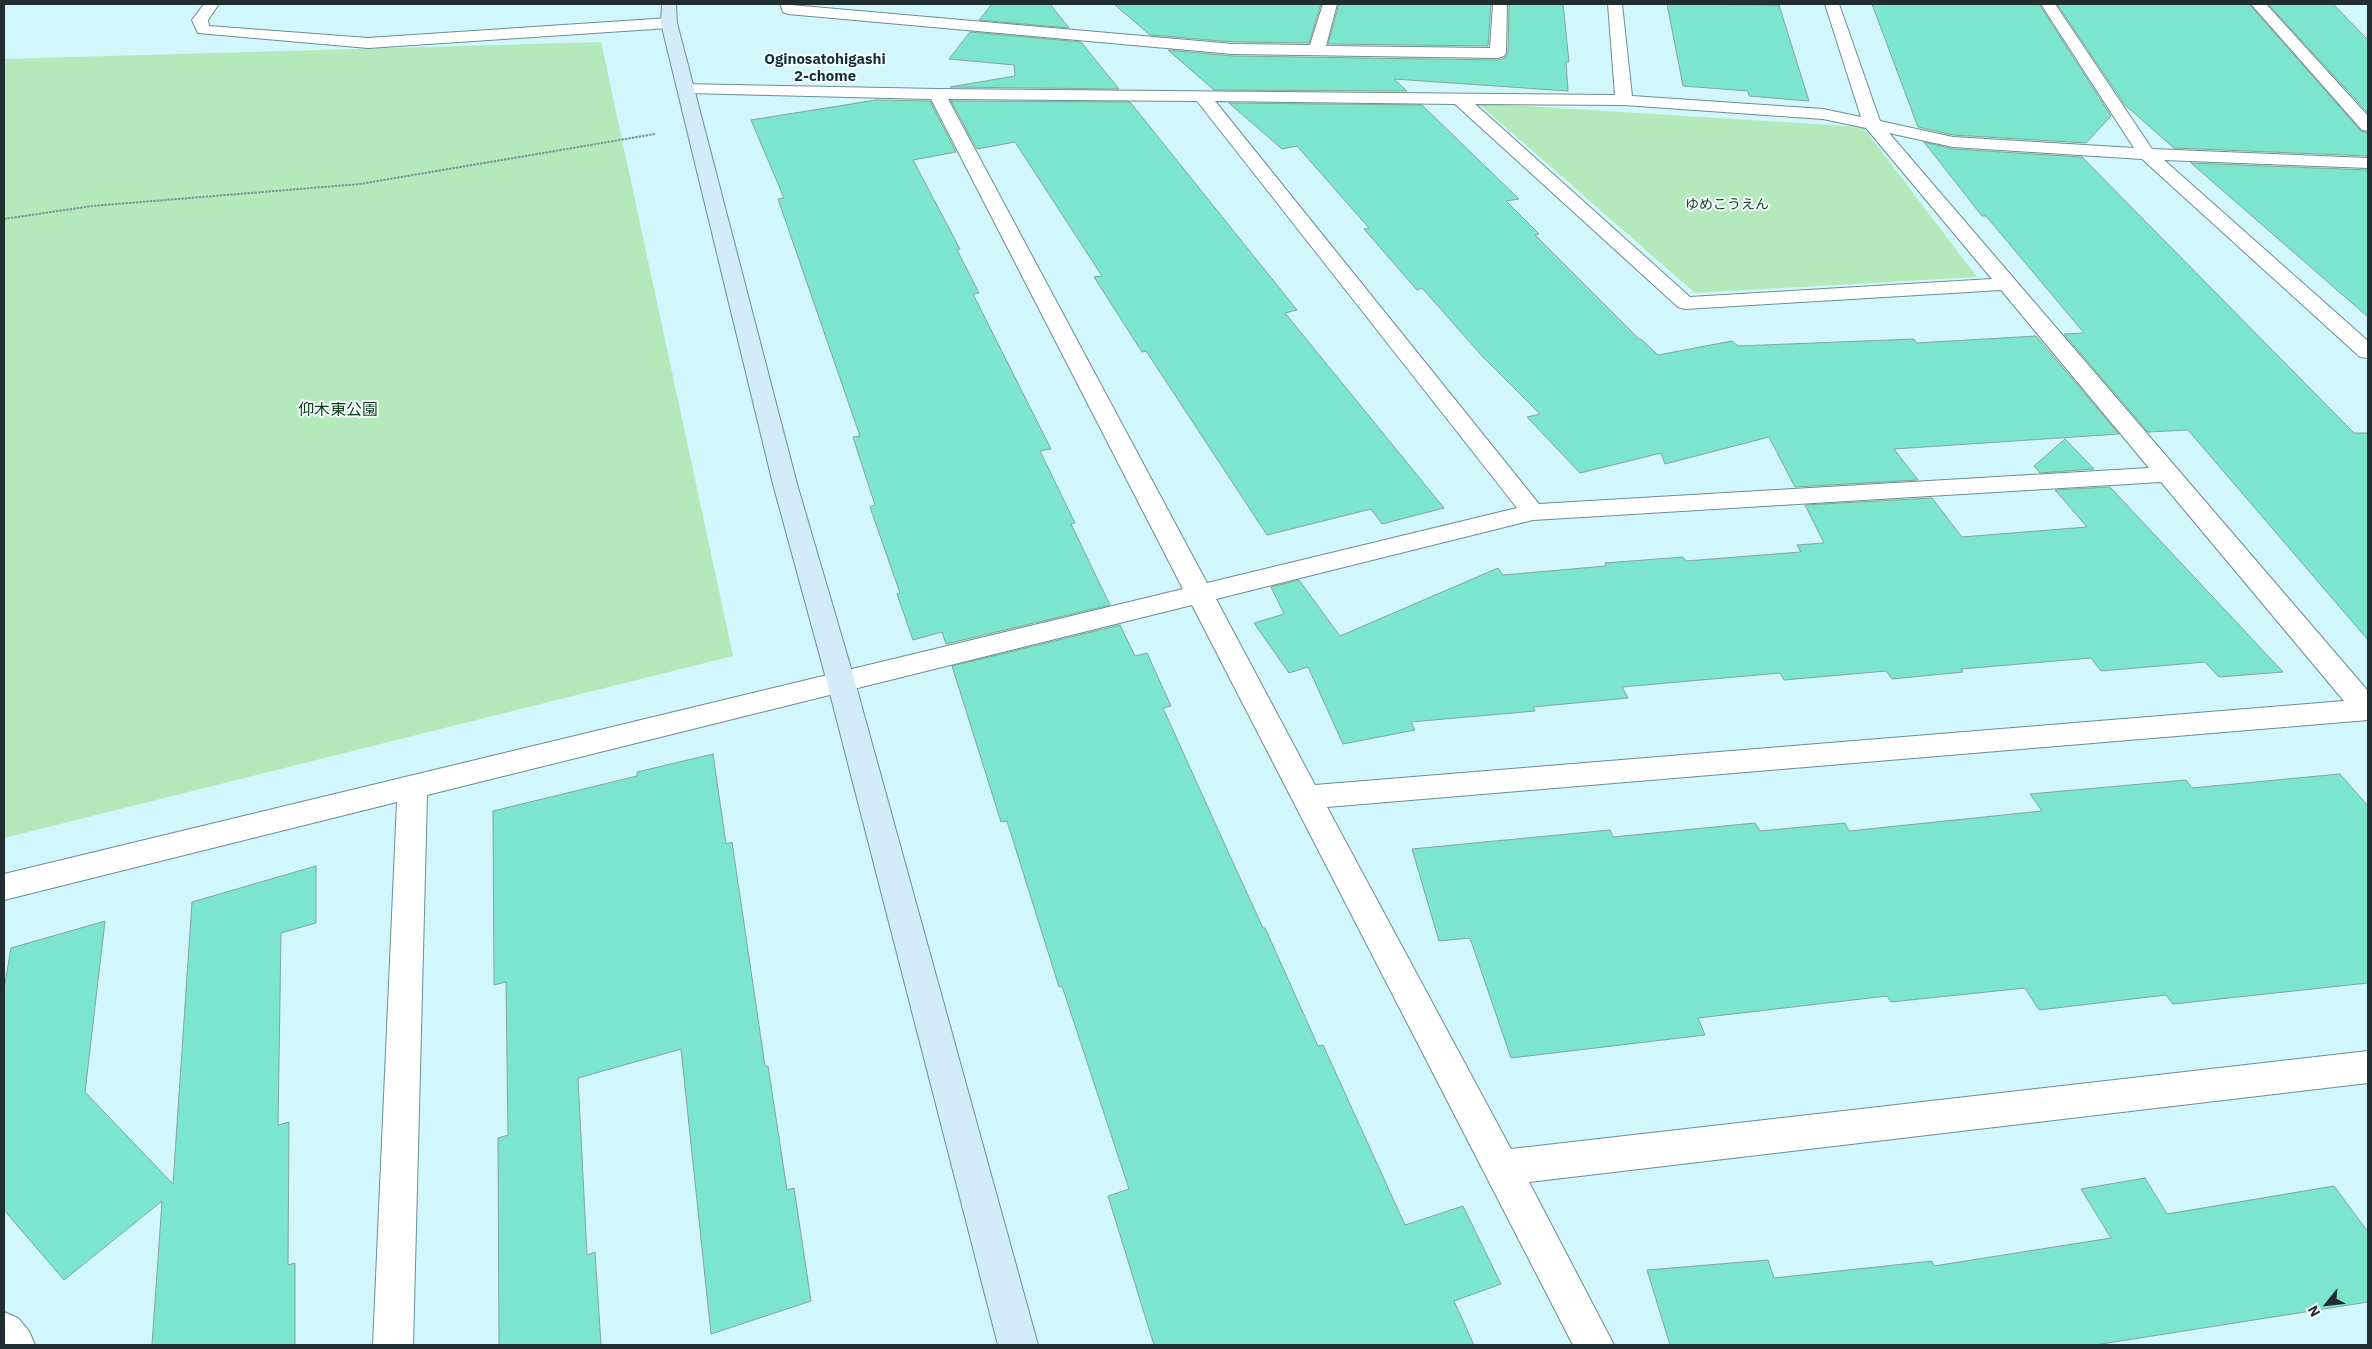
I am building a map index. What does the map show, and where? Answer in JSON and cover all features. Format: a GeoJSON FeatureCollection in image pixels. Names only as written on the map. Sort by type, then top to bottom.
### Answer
{"type":"FeatureCollection","features":[{"type":"Feature","properties":{"kind":"street"},"geometry":{"type":"LineString","coordinates":[[212,4],[200,20],[203,30],[368,43],[669,13],[695,127],[785,484],[841,682],[1018,1345]]}},
{"type":"Feature","properties":{"kind":"street"},"geometry":{"type":"LineString","coordinates":[[787,4],[788,9],[956,17],[1233,49],[1498,53],[1500,4]]}},
{"type":"Feature","properties":{"kind":"street"},"geometry":{"type":"LineString","coordinates":[[1317,50],[1330,4]]}},
{"type":"Feature","properties":{"kind":"street"},"geometry":{"type":"LineString","coordinates":[[1615,4],[1624,100]]}},
{"type":"Feature","properties":{"kind":"street"},"geometry":{"type":"LineString","coordinates":[[1832,4],[1873,126],[2368,710]]}},
{"type":"Feature","properties":{"kind":"street"},"geometry":{"type":"LineString","coordinates":[[2048,4],[2147,154],[2368,352]]}},
{"type":"Feature","properties":{"kind":"street"},"geometry":{"type":"LineString","coordinates":[[2258,4],[2368,126]]}},
{"type":"Feature","properties":{"kind":"street"},"geometry":{"type":"LineString","coordinates":[[687,88],[937,94],[1624,100],[1823,114],[1953,142],[2147,154],[2368,162]]}},
{"type":"Feature","properties":{"kind":"street"},"geometry":{"type":"LineString","coordinates":[[937,94],[1594,1345]]}},
{"type":"Feature","properties":{"kind":"street"},"geometry":{"type":"LineString","coordinates":[[1201,95],[1534,512]]}},
{"type":"Feature","properties":{"kind":"street"},"geometry":{"type":"LineString","coordinates":[[1460,99],[1685,303],[2008,284]]}},
{"type":"Feature","properties":{"kind":"street"},"geometry":{"type":"LineString","coordinates":[[4,887],[1534,512],[2168,474]]}},
{"type":"Feature","properties":{"kind":"street"},"geometry":{"type":"LineString","coordinates":[[1306,797],[2368,710]]}},
{"type":"Feature","properties":{"kind":"street"},"geometry":{"type":"LineString","coordinates":[[393,1345],[412,787]]}},
{"type":"Feature","properties":{"kind":"street"},"geometry":{"type":"LineString","coordinates":[[1501,1168],[2368,1067]]}},
{"type":"Feature","properties":{"kind":"street"},"geometry":{"type":"LineString","coordinates":[[4,1332],[15,1345]]}},
{"type":"Feature","properties":{"kind":"path"},"geometry":{"type":"LineString","coordinates":[[4,219],[92,206],[360,184],[695,127]]}},
{"type":"Feature","properties":{"kind":"green space","name":"仰木東公園"},"geometry":{"type":"Polygon","coordinates":[[[601,42],[733,656],[4,838],[4,59],[601,42]]]}},
{"type":"Feature","properties":{"kind":"green space","name":"ゆめこうえん"},"geometry":{"type":"Polygon","coordinates":[[[1478,103],[1863,127],[1977,277],[1695,293],[1478,103]]]}},
{"type":"Feature","properties":{"kind":"building"},"geometry":{"type":"Polygon","coordinates":[[[992,4],[1050,4],[1069,28],[979,20],[992,4]]]}},
{"type":"Feature","properties":{"kind":"building"},"geometry":{"type":"Polygon","coordinates":[[[1114,4],[1321,4],[1309,43],[1233,42],[1150,35],[1114,4]]]}},
{"type":"Feature","properties":{"kind":"building"},"geometry":{"type":"Polygon","coordinates":[[[1339,4],[1491,4],[1488,46],[1328,44],[1339,4]]]}},
{"type":"Feature","properties":{"kind":"building"},"geometry":{"type":"Polygon","coordinates":[[[1509,4],[1563,4],[1569,62],[1566,62],[1568,91],[1394,79],[1407,91],[1214,90],[1168,50],[1233,56],[1498,60],[1505,58],[1508,53],[1509,4]]]}},
{"type":"Feature","properties":{"kind":"building"},"geometry":{"type":"Polygon","coordinates":[[[1667,4],[1779,5],[1809,101],[1749,96],[1748,91],[1683,86],[1667,4]]]}},
{"type":"Feature","properties":{"kind":"building"},"geometry":{"type":"Polygon","coordinates":[[[1872,4],[2039,4],[2111,116],[2086,143],[1953,135],[1918,127],[1872,4]]]}},
{"type":"Feature","properties":{"kind":"building"},"geometry":{"type":"Polygon","coordinates":[[[2057,4],[2249,4],[2361,131],[2368,133],[2368,156],[2174,148],[2125,105],[2057,4]]]}},
{"type":"Feature","properties":{"kind":"building"},"geometry":{"type":"Polygon","coordinates":[[[2268,4],[2333,4],[2368,40],[2368,113],[2268,4]]]}},
{"type":"Feature","properties":{"kind":"building"},"geometry":{"type":"Polygon","coordinates":[[[970,32],[1081,42],[1119,89],[950,87],[1015,76],[1014,65],[949,59],[970,32]]]}},
{"type":"Feature","properties":{"kind":"building"},"geometry":{"type":"Polygon","coordinates":[[[876,100],[930,101],[956,152],[913,160],[960,249],[957,250],[979,293],[973,294],[1051,449],[1040,451],[1075,523],[1071,524],[1110,605],[946,644],[942,632],[913,640],[897,594],[900,593],[870,507],[875,505],[853,437],[860,436],[778,199],[784,198],[751,120],[876,100]]]}},
{"type":"Feature","properties":{"kind":"building"},"geometry":{"type":"Polygon","coordinates":[[[951,101],[1130,102],[1297,310],[1285,313],[1444,508],[1382,524],[1371,509],[1267,535],[1146,351],[1142,352],[1094,277],[1102,276],[1015,142],[977,149],[951,101]]]}},
{"type":"Feature","properties":{"kind":"building"},"geometry":{"type":"Polygon","coordinates":[[[1229,103],[1422,105],[1519,199],[1506,201],[1539,234],[1535,235],[1639,339],[1658,355],[1732,341],[1738,346],[1914,339],[1917,343],[2036,336],[2119,434],[1894,449],[1918,480],[1795,487],[1769,437],[1665,464],[1661,453],[1580,473],[1527,417],[1540,414],[1483,357],[1422,288],[1417,290],[1364,229],[1369,228],[1297,146],[1282,149],[1229,103]]]}},
{"type":"Feature","properties":{"kind":"building"},"geometry":{"type":"Polygon","coordinates":[[[1924,142],[1953,149],[2082,157],[2354,433],[2368,433],[2368,640],[2188,430],[2148,432],[2064,334],[2084,333],[1986,216],[1982,216],[1924,142]]]}},
{"type":"Feature","properties":{"kind":"building"},"geometry":{"type":"Polygon","coordinates":[[[2191,163],[2368,170],[2368,317],[2191,163]]]}},
{"type":"Feature","properties":{"kind":"building"},"geometry":{"type":"Polygon","coordinates":[[[2065,439],[2094,469],[2040,473],[2034,466],[2065,439]]]}},
{"type":"Feature","properties":{"kind":"building"},"geometry":{"type":"Polygon","coordinates":[[[2110,487],[2283,672],[2219,677],[2205,662],[2101,671],[2091,658],[1961,669],[1963,672],[1892,679],[1886,671],[1784,680],[1780,673],[1622,687],[1628,698],[1533,707],[1535,711],[1411,722],[1415,730],[1343,744],[1308,667],[1289,673],[1254,623],[1284,614],[1271,587],[1299,580],[1340,636],[1498,568],[1503,575],[1606,566],[1605,563],[1683,557],[1686,561],[1801,552],[1797,545],[1824,543],[1805,505],[1932,498],[1962,537],[2087,527],[2055,490],[2110,487]]]}},
{"type":"Feature","properties":{"kind":"building"},"geometry":{"type":"Polygon","coordinates":[[[1120,625],[1135,656],[1147,653],[1171,706],[1163,708],[1318,1046],[1323,1045],[1405,1225],[1463,1206],[1501,1284],[1454,1301],[1474,1345],[1154,1345],[1108,1196],[1129,1189],[1062,986],[1059,987],[1007,821],[1001,822],[952,666],[1120,625]]]}},
{"type":"Feature","properties":{"kind":"building"},"geometry":{"type":"Polygon","coordinates":[[[713,754],[726,844],[732,842],[765,1066],[768,1066],[787,1190],[794,1188],[811,1301],[711,1334],[681,1049],[578,1078],[587,1255],[595,1252],[601,1345],[499,1345],[498,1138],[508,1135],[506,982],[494,985],[493,811],[637,776],[637,772],[713,754]]]}},
{"type":"Feature","properties":{"kind":"building"},"geometry":{"type":"Polygon","coordinates":[[[2340,774],[2368,806],[2368,983],[2173,1004],[2166,995],[2039,1010],[2025,988],[1891,1002],[1887,996],[1698,1018],[1705,1035],[1511,1058],[1470,938],[1439,941],[1412,849],[1610,830],[1613,837],[1755,823],[1760,831],[1845,823],[1849,831],[2042,811],[2030,794],[2186,780],[2192,788],[2340,774]]]}},
{"type":"Feature","properties":{"kind":"building"},"geometry":{"type":"Polygon","coordinates":[[[316,866],[316,923],[281,933],[278,1125],[289,1122],[288,1265],[295,1263],[295,1345],[152,1345],[162,1201],[64,1280],[4,1210],[4,989],[11,948],[105,921],[85,1092],[173,1184],[192,902],[316,866]]]}},
{"type":"Feature","properties":{"kind":"building"},"geometry":{"type":"Polygon","coordinates":[[[2145,1178],[2167,1214],[2334,1186],[2368,1232],[2368,1302],[2095,1345],[1670,1345],[1647,1270],[1768,1260],[1774,1278],[1932,1261],[1934,1266],[2111,1238],[2081,1189],[2145,1178]]]}},
{"type":"Feature","properties":{"kind":"district","name":"Oginosatohigashi 2-chome"},"geometry":{"type":"Point","coordinates":[825,68]}}]}
